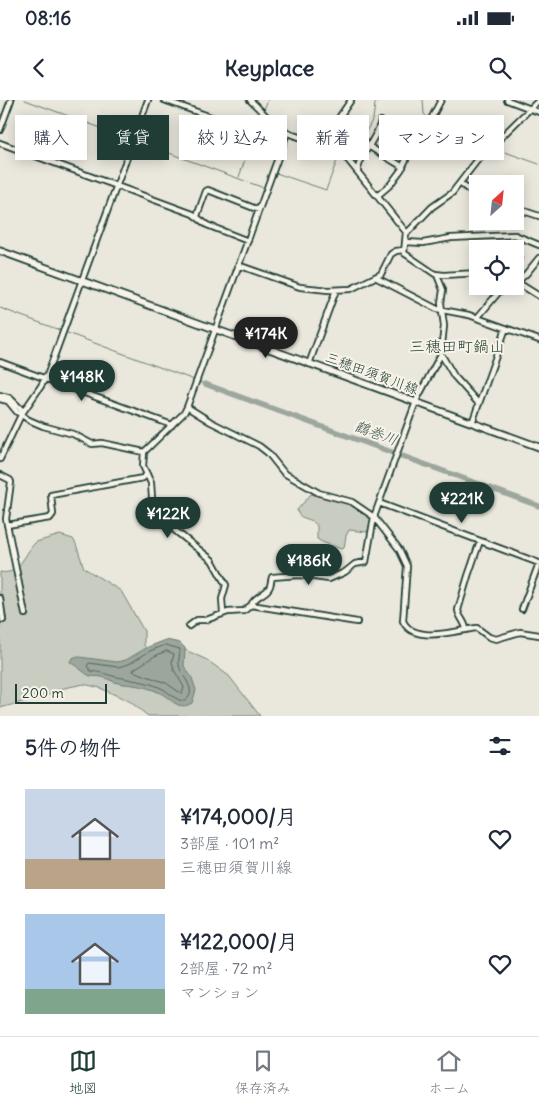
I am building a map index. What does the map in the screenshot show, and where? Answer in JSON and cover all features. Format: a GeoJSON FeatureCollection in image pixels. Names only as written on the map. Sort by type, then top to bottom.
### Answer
{"type":"FeatureCollection","features":[{"type":"Feature","properties":{"kind":"main road","name":"三穂田須賀川線"},"geometry":{"type":"LineString","coordinates":[[0,251],[539,447]]}},
{"type":"Feature","properties":{"kind":"street"},"geometry":{"type":"LineString","coordinates":[[0,130],[11,100]]}},
{"type":"Feature","properties":{"kind":"street"},"geometry":{"type":"LineString","coordinates":[[0,459],[22,413],[46,378],[148,100]]}},
{"type":"Feature","properties":{"kind":"street"},"geometry":{"type":"LineString","coordinates":[[164,100],[206,115]]}},
{"type":"Feature","properties":{"kind":"street"},"geometry":{"type":"LineString","coordinates":[[250,100],[267,115]]}},
{"type":"Feature","properties":{"kind":"street"},"geometry":{"type":"LineString","coordinates":[[341,115],[351,100]]}},
{"type":"Feature","properties":{"kind":"street"},"geometry":{"type":"LineString","coordinates":[[377,196],[390,185],[403,167],[413,145],[432,119],[442,100]]}},
{"type":"Feature","properties":{"kind":"street"},"geometry":{"type":"LineString","coordinates":[[506,100],[539,112]]}},
{"type":"Feature","properties":{"kind":"street"},"geometry":{"type":"LineString","coordinates":[[406,234],[432,207],[461,184],[476,162],[539,100]]}},
{"type":"Feature","properties":{"kind":"street"},"geometry":{"type":"LineString","coordinates":[[358,172],[359,164],[370,147],[379,125]]}},
{"type":"Feature","properties":{"kind":"street"},"geometry":{"type":"LineString","coordinates":[[287,133],[297,136]]}},
{"type":"Feature","properties":{"kind":"street"},"geometry":{"type":"LineString","coordinates":[[0,143],[197,216],[207,225],[248,240]]}},
{"type":"Feature","properties":{"kind":"street"},"geometry":{"type":"LineString","coordinates":[[370,147],[403,167]]}},
{"type":"Feature","properties":{"kind":"street"},"geometry":{"type":"LineString","coordinates":[[223,613],[222,595],[226,586],[216,566],[212,560],[154,514],[152,509],[152,485],[142,465],[144,452],[184,413],[187,407],[277,160]]}},
{"type":"Feature","properties":{"kind":"street"},"geometry":{"type":"LineString","coordinates":[[346,160],[358,172],[406,234],[403,250]]}},
{"type":"Feature","properties":{"kind":"street"},"geometry":{"type":"LineString","coordinates":[[461,184],[469,190]]}},
{"type":"Feature","properties":{"kind":"street"},"geometry":{"type":"LineString","coordinates":[[197,216],[208,190],[259,210]]}},
{"type":"Feature","properties":{"kind":"street"},"geometry":{"type":"LineString","coordinates":[[524,211],[539,216]]}},
{"type":"Feature","properties":{"kind":"street"},"geometry":{"type":"LineString","coordinates":[[406,242],[424,243],[451,238],[514,235],[539,245]]}},
{"type":"Feature","properties":{"kind":"street"},"geometry":{"type":"LineString","coordinates":[[238,265],[300,287],[336,290],[354,289],[383,272],[390,254],[403,250]]}},
{"type":"Feature","properties":{"kind":"street"},"geometry":{"type":"LineString","coordinates":[[189,626],[197,620],[206,620],[223,613],[244,611],[255,598],[268,590],[272,577],[299,575],[321,579],[330,578],[355,564],[366,562],[374,517],[416,402],[440,354],[444,326],[441,303],[443,290],[437,275],[406,255],[403,250]]}},
{"type":"Feature","properties":{"kind":"street"},"geometry":{"type":"LineString","coordinates":[[524,275],[539,258]]}},
{"type":"Feature","properties":{"kind":"street"},"geometry":{"type":"LineString","coordinates":[[437,275],[469,273]]}},
{"type":"Feature","properties":{"kind":"street"},"geometry":{"type":"LineString","coordinates":[[375,277],[442,310],[454,311],[478,318],[539,340]]}},
{"type":"Feature","properties":{"kind":"street"},"geometry":{"type":"LineString","coordinates":[[524,286],[539,296]]}},
{"type":"Feature","properties":{"kind":"street"},"geometry":{"type":"LineString","coordinates":[[309,364],[336,290]]}},
{"type":"Feature","properties":{"kind":"street"},"geometry":{"type":"LineString","coordinates":[[478,318],[497,295]]}},
{"type":"Feature","properties":{"kind":"street"},"geometry":{"type":"LineString","coordinates":[[472,422],[506,328]]}},
{"type":"Feature","properties":{"kind":"street"},"geometry":{"type":"LineString","coordinates":[[440,354],[454,376],[479,404]]}},
{"type":"Feature","properties":{"kind":"street"},"geometry":{"type":"LineString","coordinates":[[0,362],[172,425]]}},
{"type":"Feature","properties":{"kind":"street"},"geometry":{"type":"LineString","coordinates":[[0,397],[43,426],[73,434],[92,444],[102,443],[144,452]]}},
{"type":"Feature","properties":{"kind":"street"},"geometry":{"type":"LineString","coordinates":[[187,407],[211,422],[259,446],[268,453],[284,473],[319,493],[352,502],[374,517],[402,554],[407,566],[403,617],[405,625],[413,630],[428,634],[454,633],[478,628],[491,638],[496,639],[520,632],[539,635]]}},
{"type":"Feature","properties":{"kind":"street"},"geometry":{"type":"LineString","coordinates":[[7,525],[50,518],[52,514],[51,495],[143,478],[147,474]]}},
{"type":"Feature","properties":{"kind":"street"},"geometry":{"type":"LineString","coordinates":[[0,475],[11,482],[6,516],[25,614]]}},
{"type":"Feature","properties":{"kind":"street"},"geometry":{"type":"LineString","coordinates":[[379,503],[539,563],[522,609]]}},
{"type":"Feature","properties":{"kind":"street"},"geometry":{"type":"LineString","coordinates":[[466,630],[466,625],[458,610],[480,541]]}},
{"type":"Feature","properties":{"kind":"street"},"geometry":{"type":"LineString","coordinates":[[0,598],[3,620]]}},
{"type":"Feature","properties":{"kind":"street"},"geometry":{"type":"LineString","coordinates":[[251,605],[357,622]]}},
{"type":"Feature","properties":{"kind":"shaded area"},"geometry":{"type":"Polygon","coordinates":[[[311,494],[353,505],[371,519],[370,528],[367,532],[349,530],[344,548],[341,549],[322,542],[317,539],[317,526],[312,521],[301,516],[297,510],[311,494]]]}},
{"type":"Feature","properties":{"kind":"shaded area"},"geometry":{"type":"Polygon","coordinates":[[[60,535],[73,539],[84,568],[121,591],[144,631],[144,645],[148,650],[179,647],[207,660],[229,676],[260,716],[148,716],[129,701],[100,688],[84,684],[64,688],[45,696],[0,708],[0,572],[12,571],[17,567],[36,542],[60,535]]]}},
{"type":"Feature","properties":{"kind":"water"},"geometry":{"type":"Polygon","coordinates":[[[166,640],[180,643],[185,648],[184,666],[192,678],[196,690],[192,703],[187,705],[178,705],[163,694],[150,689],[119,683],[102,677],[90,676],[70,661],[74,657],[79,657],[117,662],[126,660],[148,647],[166,640]]]}},
{"type":"Feature","properties":{"kind":"waterway"},"geometry":{"type":"LineString","coordinates":[[25,100],[264,188]]}},
{"type":"Feature","properties":{"kind":"waterway"},"geometry":{"type":"LineString","coordinates":[[262,115],[268,100]]}},
{"type":"Feature","properties":{"kind":"waterway"},"geometry":{"type":"LineString","coordinates":[[369,126],[373,119],[375,104],[379,100]]}},
{"type":"Feature","properties":{"kind":"waterway"},"geometry":{"type":"LineString","coordinates":[[423,100],[425,115]]}},
{"type":"Feature","properties":{"kind":"waterway"},"geometry":{"type":"LineString","coordinates":[[504,151],[539,164]]}},
{"type":"Feature","properties":{"kind":"waterway"},"geometry":{"type":"LineString","coordinates":[[239,177],[245,160]]}},
{"type":"Feature","properties":{"kind":"waterway"},"geometry":{"type":"LineString","coordinates":[[268,189],[276,173],[326,190],[337,160]]}},
{"type":"Feature","properties":{"kind":"waterway"},"geometry":{"type":"LineString","coordinates":[[0,308],[205,384]]}},
{"type":"Feature","properties":{"kind":"waterway","name":"鶴巻川"},"geometry":{"type":"LineString","coordinates":[[205,384],[539,506]]}},
{"type":"Feature","properties":{"kind":"district","name":"三穂田町鍋山"},"geometry":{"type":"Point","coordinates":[457,346]}}]}
